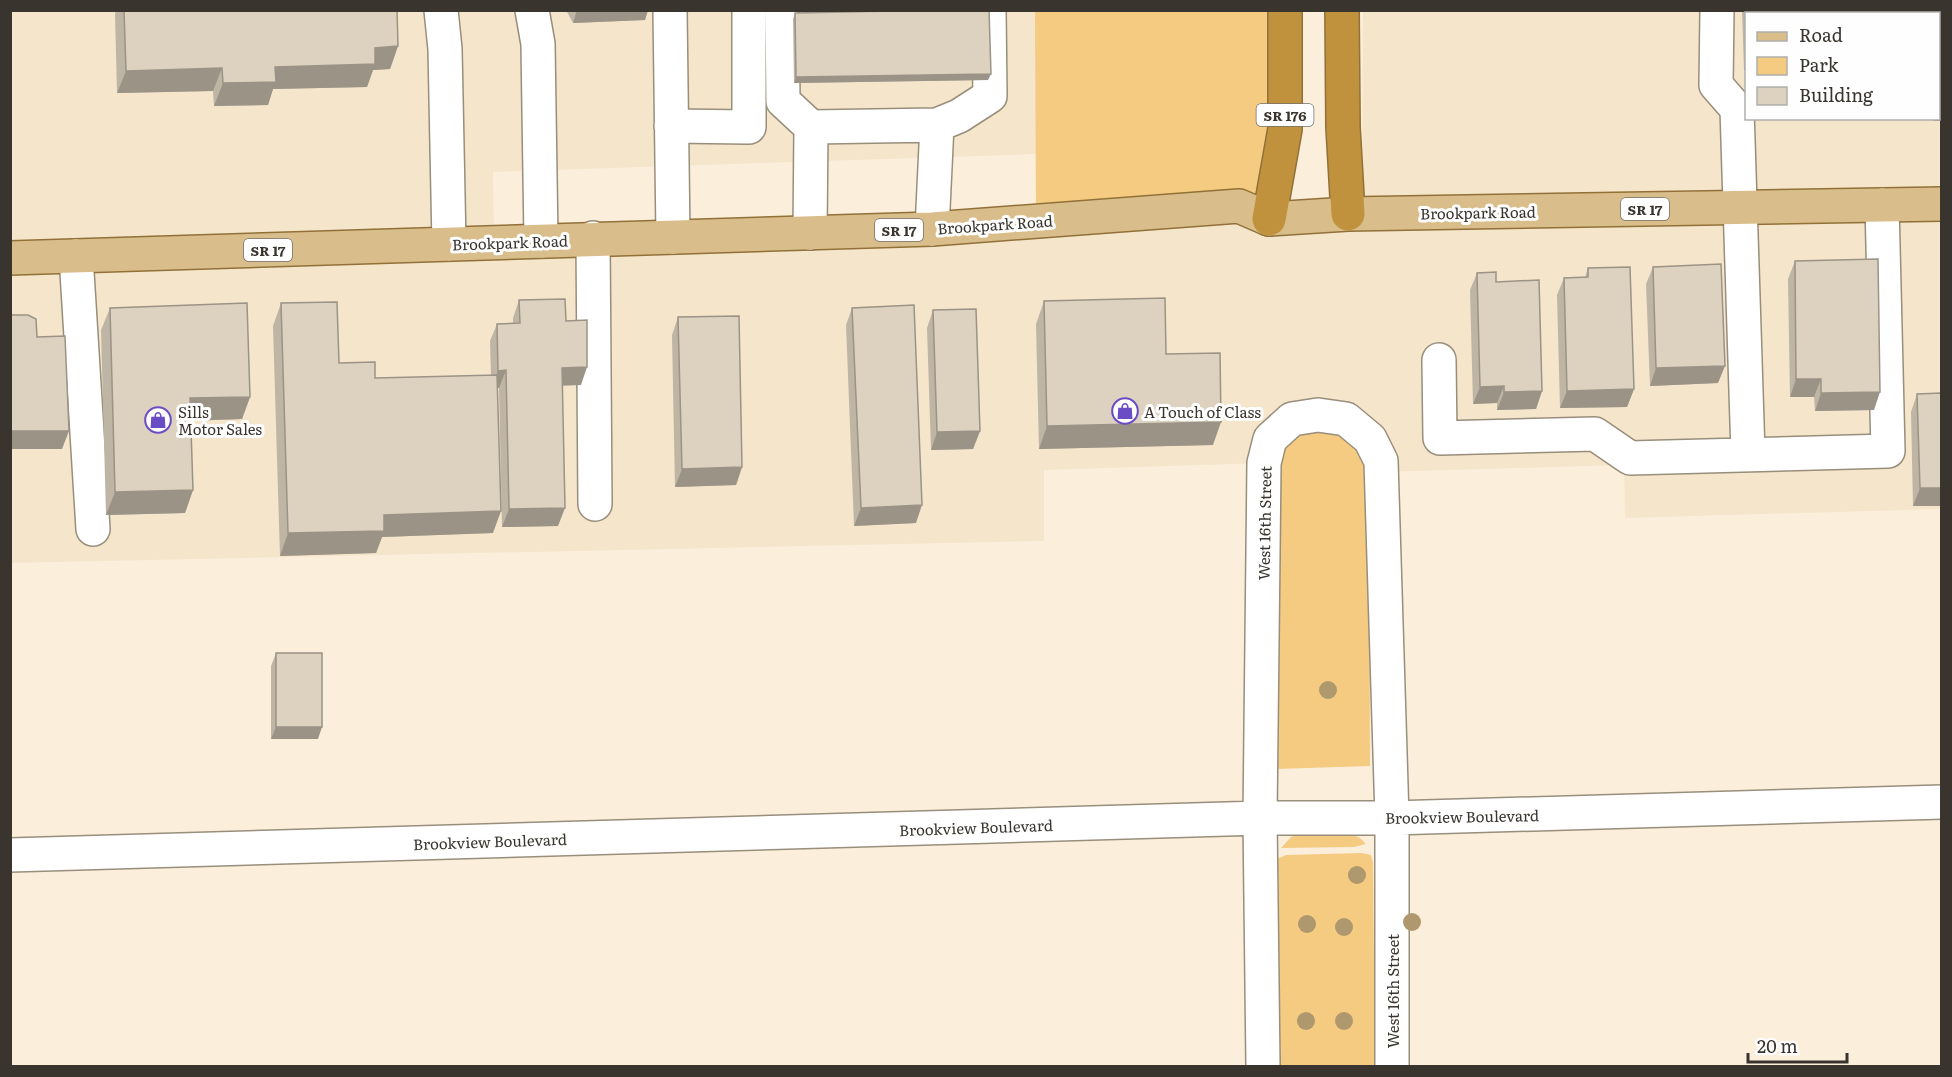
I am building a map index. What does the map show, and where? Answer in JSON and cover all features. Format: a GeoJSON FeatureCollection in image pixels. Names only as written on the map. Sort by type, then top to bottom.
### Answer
{"type":"FeatureCollection","features":[{"type":"Feature","properties":{"kind":"highway","name":"SR 176"},"geometry":{"type":"LineString","coordinates":[[1269,219],[1285,129],[1285,10]]}},
{"type":"Feature","properties":{"kind":"highway"},"geometry":{"type":"LineString","coordinates":[[1342,10],[1343,127],[1348,214]]}},
{"type":"Feature","properties":{"kind":"main road","name":"Brookpark Road"},"geometry":{"type":"LineString","coordinates":[[10,258],[932,229],[1239,206],[1269,219],[1348,214],[1941,204]]}},
{"type":"Feature","properties":{"kind":"street"},"geometry":{"type":"LineString","coordinates":[[441,10],[445,49],[449,244]]}},
{"type":"Feature","properties":{"kind":"street"},"geometry":{"type":"LineString","coordinates":[[532,10],[538,44],[541,241]]}},
{"type":"Feature","properties":{"kind":"street"},"geometry":{"type":"LineString","coordinates":[[538,44],[550,10]]}},
{"type":"Feature","properties":{"kind":"street"},"geometry":{"type":"LineString","coordinates":[[670,10],[673,237]]}},
{"type":"Feature","properties":{"kind":"street"},"geometry":{"type":"LineString","coordinates":[[671,126],[749,127],[749,10]]}},
{"type":"Feature","properties":{"kind":"street"},"geometry":{"type":"LineString","coordinates":[[782,10],[783,101],[811,127],[937,125],[959,116],[990,96],[989,10]]}},
{"type":"Feature","properties":{"kind":"street"},"geometry":{"type":"LineString","coordinates":[[1717,10],[1716,85],[1742,109],[1740,207],[1748,454]]}},
{"type":"Feature","properties":{"kind":"street"},"geometry":{"type":"LineString","coordinates":[[932,229],[937,125]]}},
{"type":"Feature","properties":{"kind":"street"},"geometry":{"type":"LineString","coordinates":[[810,233],[811,127]]}},
{"type":"Feature","properties":{"kind":"street"},"geometry":{"type":"LineString","coordinates":[[1439,360],[1440,438],[1595,434],[1630,458],[1888,452],[1882,205]]}},
{"type":"Feature","properties":{"kind":"street"},"geometry":{"type":"LineString","coordinates":[[593,238],[595,504]]}},
{"type":"Feature","properties":{"kind":"street"},"geometry":{"type":"LineString","coordinates":[[76,256],[93,529]]}},
{"type":"Feature","properties":{"kind":"street","name":"West 16th Street"},"geometry":{"type":"LineString","coordinates":[[1263,1066],[1260,818],[1264,463],[1270,439],[1292,419],[1318,415],[1346,419],[1370,439],[1381,461],[1392,818],[1392,1066]]}},
{"type":"Feature","properties":{"kind":"street","name":"Brookview Boulevard"},"geometry":{"type":"LineString","coordinates":[[10,855],[1260,818],[1392,818],[1941,802]]}},
{"type":"Feature","properties":{"kind":"shaded area"},"geometry":{"type":"Polygon","coordinates":[[[10,11],[1036,11],[1037,154],[493,172],[494,243],[1362,215],[1363,11],[1941,11],[1941,509],[1625,518],[1624,465],[1381,472],[1264,463],[1044,470],[1044,541],[11,563],[10,11]]]}},
{"type":"Feature","properties":{"kind":"green space"},"geometry":{"type":"Polygon","coordinates":[[[1035,11],[1285,11],[1269,219],[1036,226],[1035,11]]]}},
{"type":"Feature","properties":{"kind":"green space"},"geometry":{"type":"Polygon","coordinates":[[[1314,430],[1336,434],[1349,441],[1359,453],[1369,472],[1370,766],[1276,769],[1277,455],[1297,435],[1314,430]]]}},
{"type":"Feature","properties":{"kind":"green space"},"geometry":{"type":"Polygon","coordinates":[[[1349,833],[1366,844],[1354,847],[1281,848],[1291,837],[1299,834],[1349,833]]]}},
{"type":"Feature","properties":{"kind":"green space"},"geometry":{"type":"Polygon","coordinates":[[[1361,853],[1371,855],[1373,863],[1375,1066],[1278,1066],[1277,859],[1286,855],[1361,853]]]}},
{"type":"Feature","properties":{"kind":"building"},"geometry":{"type":"Polygon","coordinates":[[[124,10],[397,10],[398,46],[375,48],[375,64],[275,67],[276,82],[223,83],[222,68],[126,71],[124,10]]]}},
{"type":"Feature","properties":{"kind":"building"},"geometry":{"type":"Polygon","coordinates":[[[989,10],[991,74],[796,77],[795,13],[989,10]]]}},
{"type":"Feature","properties":{"kind":"building"},"geometry":{"type":"Polygon","coordinates":[[[1751,10],[1941,10],[1941,41],[1940,12],[1751,12],[1751,10]]]}},
{"type":"Feature","properties":{"kind":"building"},"geometry":{"type":"Polygon","coordinates":[[[1878,259],[1880,392],[1821,393],[1821,379],[1796,379],[1795,261],[1878,259]]]}},
{"type":"Feature","properties":{"kind":"building"},"geometry":{"type":"Polygon","coordinates":[[[1721,264],[1725,366],[1656,368],[1653,267],[1721,264]]]}},
{"type":"Feature","properties":{"kind":"building"},"geometry":{"type":"Polygon","coordinates":[[[1630,267],[1634,389],[1567,391],[1564,278],[1588,277],[1588,268],[1630,267]]]}},
{"type":"Feature","properties":{"kind":"building"},"geometry":{"type":"Polygon","coordinates":[[[1496,272],[1496,282],[1539,280],[1542,391],[1504,392],[1504,386],[1480,387],[1477,273],[1496,272]]]}},
{"type":"Feature","properties":{"kind":"building","name":"A Touch of Class"},"geometry":{"type":"Polygon","coordinates":[[[1165,298],[1166,354],[1220,353],[1221,422],[1047,426],[1044,301],[1165,298]]]}},
{"type":"Feature","properties":{"kind":"building"},"geometry":{"type":"Polygon","coordinates":[[[565,299],[566,321],[587,320],[587,367],[562,368],[565,508],[509,509],[506,370],[498,371],[497,324],[520,323],[519,300],[565,299]]]}},
{"type":"Feature","properties":{"kind":"building"},"geometry":{"type":"Polygon","coordinates":[[[337,302],[339,363],[375,362],[375,378],[497,375],[501,511],[384,515],[384,531],[288,533],[281,303],[337,302]]]}},
{"type":"Feature","properties":{"kind":"building","name":"Sills Motor Sales"},"geometry":{"type":"Polygon","coordinates":[[[247,303],[250,397],[190,398],[193,490],[115,492],[110,308],[247,303]]]}},
{"type":"Feature","properties":{"kind":"building"},"geometry":{"type":"Polygon","coordinates":[[[914,305],[922,505],[861,508],[852,308],[914,305]]]}},
{"type":"Feature","properties":{"kind":"building"},"geometry":{"type":"Polygon","coordinates":[[[976,309],[980,431],[937,432],[933,310],[976,309]]]}},
{"type":"Feature","properties":{"kind":"building"},"geometry":{"type":"Polygon","coordinates":[[[10,315],[28,315],[36,319],[37,337],[65,336],[69,431],[10,431],[10,315]]]}},
{"type":"Feature","properties":{"kind":"building"},"geometry":{"type":"Polygon","coordinates":[[[739,316],[742,467],[682,469],[678,317],[739,316]]]}},
{"type":"Feature","properties":{"kind":"building"},"geometry":{"type":"Polygon","coordinates":[[[1941,393],[1941,488],[1920,488],[1917,394],[1941,393]]]}},
{"type":"Feature","properties":{"kind":"building"},"geometry":{"type":"Polygon","coordinates":[[[276,653],[322,653],[322,727],[276,727],[276,653]]]}},
{"type":"Feature","properties":{"kind":"place","name":"A Touch of Class"},"geometry":{"type":"Point","coordinates":[1125,411]}},
{"type":"Feature","properties":{"kind":"place","name":"Sills Motor Sales"},"geometry":{"type":"Point","coordinates":[158,420]}}]}
